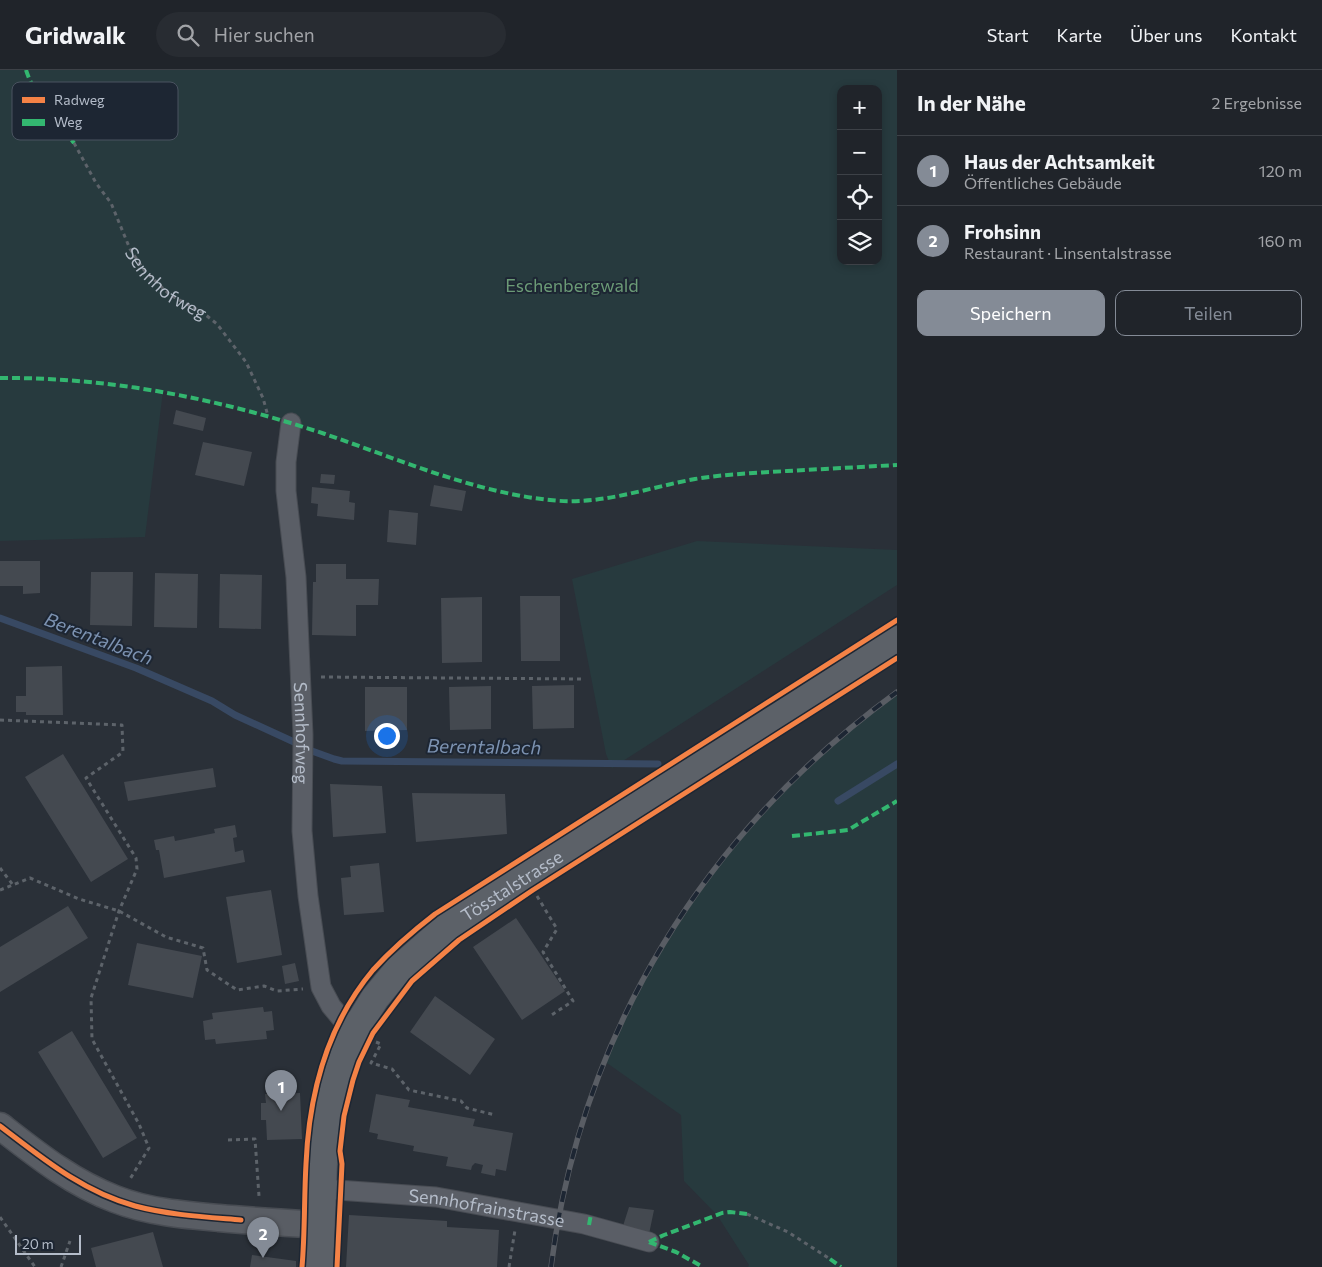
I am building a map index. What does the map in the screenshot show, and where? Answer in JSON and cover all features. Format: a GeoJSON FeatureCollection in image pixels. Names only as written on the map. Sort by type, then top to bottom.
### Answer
{"type":"FeatureCollection","features":[{"type":"Feature","properties":{"kind":"main road","name":"Tösstalstrasse"},"geometry":{"type":"LineString","coordinates":[[319,1267],[324,1136],[328,1110],[340,1065],[364,1038],[375,998],[399,969],[448,926],[897,640]]}},
{"type":"Feature","properties":{"kind":"street","name":"Sennhofweg"},"geometry":{"type":"LineString","coordinates":[[291,424],[286,468],[286,500],[296,577],[303,735],[302,831],[308,896],[321,988],[331,1006],[341,1018],[364,1038]]}},
{"type":"Feature","properties":{"kind":"street"},"geometry":{"type":"LineString","coordinates":[[0,1126],[78,1182],[134,1206],[194,1216],[321,1225]]}},
{"type":"Feature","properties":{"kind":"street","name":"Sennhofrainstrasse"},"geometry":{"type":"LineString","coordinates":[[323,1189],[423,1195],[584,1224],[649,1242]]}},
{"type":"Feature","properties":{"kind":"path"},"geometry":{"type":"LineString","coordinates":[[299,676],[583,680]]}},
{"type":"Feature","properties":{"kind":"path"},"geometry":{"type":"LineString","coordinates":[[0,720],[122,725],[123,752],[86,778],[136,858],[136,869],[119,911],[91,998],[92,1038],[139,1124],[149,1148],[126,1186]]}},
{"type":"Feature","properties":{"kind":"path"},"geometry":{"type":"LineString","coordinates":[[0,868],[13,885]]}},
{"type":"Feature","properties":{"kind":"path"},"geometry":{"type":"LineString","coordinates":[[0,890],[30,878],[80,899],[119,911],[166,937],[203,948],[207,970],[237,990],[264,986],[277,991],[321,988]]}},
{"type":"Feature","properties":{"kind":"path"},"geometry":{"type":"LineString","coordinates":[[533,890],[557,929],[543,952],[573,1001],[550,1016]]}},
{"type":"Feature","properties":{"kind":"path"},"geometry":{"type":"LineString","coordinates":[[364,1038],[381,1044],[371,1063],[392,1069],[409,1090],[460,1101],[467,1108],[495,1115]]}},
{"type":"Feature","properties":{"kind":"path"},"geometry":{"type":"LineString","coordinates":[[228,1140],[255,1139],[259,1198]]}},
{"type":"Feature","properties":{"kind":"path"},"geometry":{"type":"LineString","coordinates":[[509,1267],[518,1212]]}},
{"type":"Feature","properties":{"kind":"path"},"geometry":{"type":"LineString","coordinates":[[747,1214],[788,1232],[830,1258]]}},
{"type":"Feature","properties":{"kind":"path"},"geometry":{"type":"LineString","coordinates":[[0,1217],[34,1267]]}},
{"type":"Feature","properties":{"kind":"path"},"geometry":{"type":"LineString","coordinates":[[60,1267],[70,1240]]}},
{"type":"Feature","properties":{"kind":"green space","name":"Eschenbergwald"},"geometry":{"type":"Polygon","coordinates":[[[0,70],[897,70],[897,465],[747,473],[679,482],[608,498],[571,501],[552,500],[534,498],[462,481],[286,422],[225,405],[163,391],[145,537],[0,541],[0,70]]]}},
{"type":"Feature","properties":{"kind":"green space"},"geometry":{"type":"Polygon","coordinates":[[[697,541],[897,550],[897,585],[612,768],[606,754],[572,579],[697,541]]]}},
{"type":"Feature","properties":{"kind":"green space"},"geometry":{"type":"Polygon","coordinates":[[[897,692],[897,1267],[748,1267],[749,1265],[717,1215],[684,1181],[681,1115],[604,1061],[630,1005],[659,953],[690,903],[725,856],[762,811],[803,769],[848,730],[897,692]]]}},
{"type":"Feature","properties":{"kind":"building"},"geometry":{"type":"Polygon","coordinates":[[[176,410],[206,418],[203,431],[173,424],[176,410]]]}},
{"type":"Feature","properties":{"kind":"building"},"geometry":{"type":"Polygon","coordinates":[[[203,442],[252,452],[244,486],[195,475],[203,442]]]}},
{"type":"Feature","properties":{"kind":"building"},"geometry":{"type":"Polygon","coordinates":[[[321,474],[335,475],[334,484],[320,483],[321,474]]]}},
{"type":"Feature","properties":{"kind":"building"},"geometry":{"type":"Polygon","coordinates":[[[434,485],[466,491],[462,511],[430,506],[434,485]]]}},
{"type":"Feature","properties":{"kind":"building"},"geometry":{"type":"Polygon","coordinates":[[[312,487],[350,491],[349,502],[355,503],[354,520],[317,516],[318,504],[311,503],[312,487]]]}},
{"type":"Feature","properties":{"kind":"building"},"geometry":{"type":"Polygon","coordinates":[[[389,510],[418,513],[416,545],[387,542],[389,510]]]}},
{"type":"Feature","properties":{"kind":"building"},"geometry":{"type":"Polygon","coordinates":[[[0,561],[40,561],[40,593],[23,594],[23,586],[0,586],[0,561]]]}},
{"type":"Feature","properties":{"kind":"building"},"geometry":{"type":"Polygon","coordinates":[[[316,564],[346,564],[346,579],[379,579],[378,605],[356,605],[356,636],[312,635],[313,582],[316,582],[316,564]]]}},
{"type":"Feature","properties":{"kind":"building"},"geometry":{"type":"Polygon","coordinates":[[[91,572],[133,572],[132,626],[90,625],[91,572]]]}},
{"type":"Feature","properties":{"kind":"building"},"geometry":{"type":"Polygon","coordinates":[[[155,573],[198,574],[197,628],[154,627],[155,573]]]}},
{"type":"Feature","properties":{"kind":"building"},"geometry":{"type":"Polygon","coordinates":[[[220,574],[262,575],[261,629],[219,628],[220,574]]]}},
{"type":"Feature","properties":{"kind":"building"},"geometry":{"type":"Polygon","coordinates":[[[520,596],[560,596],[560,661],[521,661],[520,596]]]}},
{"type":"Feature","properties":{"kind":"building"},"geometry":{"type":"Polygon","coordinates":[[[482,597],[482,662],[442,663],[441,598],[482,597]]]}},
{"type":"Feature","properties":{"kind":"building"},"geometry":{"type":"Polygon","coordinates":[[[62,666],[63,715],[26,715],[26,712],[16,712],[16,696],[26,696],[26,667],[62,666]]]}},
{"type":"Feature","properties":{"kind":"building"},"geometry":{"type":"Polygon","coordinates":[[[574,685],[574,728],[533,729],[532,686],[574,685]]]}},
{"type":"Feature","properties":{"kind":"building"},"geometry":{"type":"Polygon","coordinates":[[[491,686],[491,729],[450,730],[449,687],[491,686]]]}},
{"type":"Feature","properties":{"kind":"building"},"geometry":{"type":"Polygon","coordinates":[[[365,687],[407,687],[407,730],[365,731],[365,687]]]}},
{"type":"Feature","properties":{"kind":"building"},"geometry":{"type":"Polygon","coordinates":[[[63,754],[128,859],[91,882],[25,777],[63,754]]]}},
{"type":"Feature","properties":{"kind":"building"},"geometry":{"type":"Polygon","coordinates":[[[213,768],[216,787],[128,801],[124,782],[213,768]]]}},
{"type":"Feature","properties":{"kind":"building"},"geometry":{"type":"Polygon","coordinates":[[[330,784],[382,786],[386,833],[333,837],[330,784]]]}},
{"type":"Feature","properties":{"kind":"building"},"geometry":{"type":"Polygon","coordinates":[[[412,793],[505,794],[507,834],[416,842],[412,793]]]}},
{"type":"Feature","properties":{"kind":"building"},"geometry":{"type":"Polygon","coordinates":[[[235,825],[237,837],[233,838],[235,852],[243,850],[245,862],[164,878],[159,850],[156,850],[154,840],[174,836],[175,841],[215,833],[214,829],[235,825]]]}},
{"type":"Feature","properties":{"kind":"building"},"geometry":{"type":"Polygon","coordinates":[[[379,863],[384,912],[344,915],[341,878],[351,877],[350,866],[379,863]]]}},
{"type":"Feature","properties":{"kind":"building"},"geometry":{"type":"Polygon","coordinates":[[[271,890],[282,955],[237,963],[226,897],[271,890]]]}},
{"type":"Feature","properties":{"kind":"building"},"geometry":{"type":"Polygon","coordinates":[[[68,906],[88,938],[0,992],[0,947],[68,906]]]}},
{"type":"Feature","properties":{"kind":"building"},"geometry":{"type":"Polygon","coordinates":[[[516,918],[565,991],[522,1020],[473,947],[516,918]]]}},
{"type":"Feature","properties":{"kind":"building"},"geometry":{"type":"Polygon","coordinates":[[[137,943],[202,956],[193,998],[128,985],[137,943]]]}},
{"type":"Feature","properties":{"kind":"building"},"geometry":{"type":"Polygon","coordinates":[[[295,963],[299,981],[285,984],[282,966],[295,963]]]}},
{"type":"Feature","properties":{"kind":"building"},"geometry":{"type":"Polygon","coordinates":[[[435,996],[495,1039],[470,1075],[410,1032],[435,996]]]}},
{"type":"Feature","properties":{"kind":"building"},"geometry":{"type":"Polygon","coordinates":[[[263,1007],[264,1012],[272,1011],[274,1030],[266,1031],[267,1039],[216,1044],[215,1039],[205,1040],[203,1021],[213,1019],[212,1013],[263,1007]]]}},
{"type":"Feature","properties":{"kind":"building"},"geometry":{"type":"Polygon","coordinates":[[[72,1031],[137,1138],[103,1158],[38,1052],[72,1031]]]}},
{"type":"Feature","properties":{"kind":"building"},"geometry":{"type":"Polygon","coordinates":[[[300,1093],[302,1139],[267,1140],[266,1120],[261,1120],[261,1103],[266,1103],[265,1094],[300,1093]]]}},
{"type":"Feature","properties":{"kind":"building"},"geometry":{"type":"Polygon","coordinates":[[[376,1094],[410,1100],[408,1107],[475,1119],[473,1126],[513,1133],[506,1171],[496,1169],[495,1176],[481,1173],[483,1165],[475,1163],[471,1170],[446,1166],[448,1157],[413,1151],[414,1146],[377,1139],[378,1134],[369,1132],[376,1094]]]}},
{"type":"Feature","properties":{"kind":"building"},"geometry":{"type":"Polygon","coordinates":[[[629,1207],[654,1210],[649,1234],[623,1226],[629,1207]]]}},
{"type":"Feature","properties":{"kind":"building"},"geometry":{"type":"Polygon","coordinates":[[[349,1215],[447,1221],[447,1227],[499,1230],[497,1267],[346,1267],[349,1215]]]}},
{"type":"Feature","properties":{"kind":"building"},"geometry":{"type":"Polygon","coordinates":[[[153,1232],[163,1267],[96,1267],[91,1248],[153,1232]]]}},
{"type":"Feature","properties":{"kind":"building"},"geometry":{"type":"Polygon","coordinates":[[[252,1255],[296,1261],[296,1267],[250,1267],[252,1255]]]}},
{"type":"Feature","properties":{"kind":"waterway","name":"Berentalbach"},"geometry":{"type":"LineString","coordinates":[[0,618],[136,668],[212,701],[235,715],[294,742]]}},
{"type":"Feature","properties":{"kind":"waterway","name":"Berentalbach"},"geometry":{"type":"LineString","coordinates":[[312,751],[342,761],[658,764]]}},
{"type":"Feature","properties":{"kind":"waterway","name":"Berentalbach"},"geometry":{"type":"LineString","coordinates":[[838,801],[897,764]]}},
{"type":"Feature","properties":{"kind":"railway"},"geometry":{"type":"LineString","coordinates":[[551,1267],[567,1181],[591,1098],[623,1018],[664,944],[711,873],[767,807],[829,747],[897,692]]}},
{"type":"Feature","properties":{"kind":"marked path"},"geometry":{"type":"LineString","coordinates":[[26,70],[31,82]]}},
{"type":"Feature","properties":{"kind":"marked path"},"geometry":{"type":"LineString","coordinates":[[0,378],[83,381],[165,392],[246,410],[325,434],[464,482],[521,496],[550,500],[587,501],[718,476],[897,465]]}},
{"type":"Feature","properties":{"kind":"marked path"},"geometry":{"type":"LineString","coordinates":[[792,836],[848,830],[897,801]]}},
{"type":"Feature","properties":{"kind":"marked path"},"geometry":{"type":"LineString","coordinates":[[649,1242],[722,1213],[747,1214]]}},
{"type":"Feature","properties":{"kind":"marked path"},"geometry":{"type":"LineString","coordinates":[[589,1225],[591,1214]]}},
{"type":"Feature","properties":{"kind":"marked path"},"geometry":{"type":"LineString","coordinates":[[649,1242],[676,1252],[703,1267]]}},
{"type":"Feature","properties":{"kind":"marked path"},"geometry":{"type":"LineString","coordinates":[[830,1259],[841,1267]]}},
{"type":"Feature","properties":{"kind":"cycle path"},"geometry":{"type":"LineString","coordinates":[[302,1267],[308,1138],[316,1086],[332,1037],[357,991],[373,970],[403,940],[435,914],[897,620]]}},
{"type":"Feature","properties":{"kind":"cycle path"},"geometry":{"type":"LineString","coordinates":[[337,1267],[342,1164],[340,1151],[344,1116],[353,1080],[359,1062],[373,1033],[412,981],[459,940],[533,890],[897,658]]}},
{"type":"Feature","properties":{"kind":"cycle path"},"geometry":{"type":"LineString","coordinates":[[0,1126],[64,1173],[116,1200],[161,1212],[241,1220]]}},
{"type":"Feature","properties":{"kind":"place","name":"Haus der Achtsamkeit"},"geometry":{"type":"Point","coordinates":[281,1111]}},
{"type":"Feature","properties":{"kind":"place","name":"Frohsinn"},"geometry":{"type":"Point","coordinates":[263,1258]}}]}
